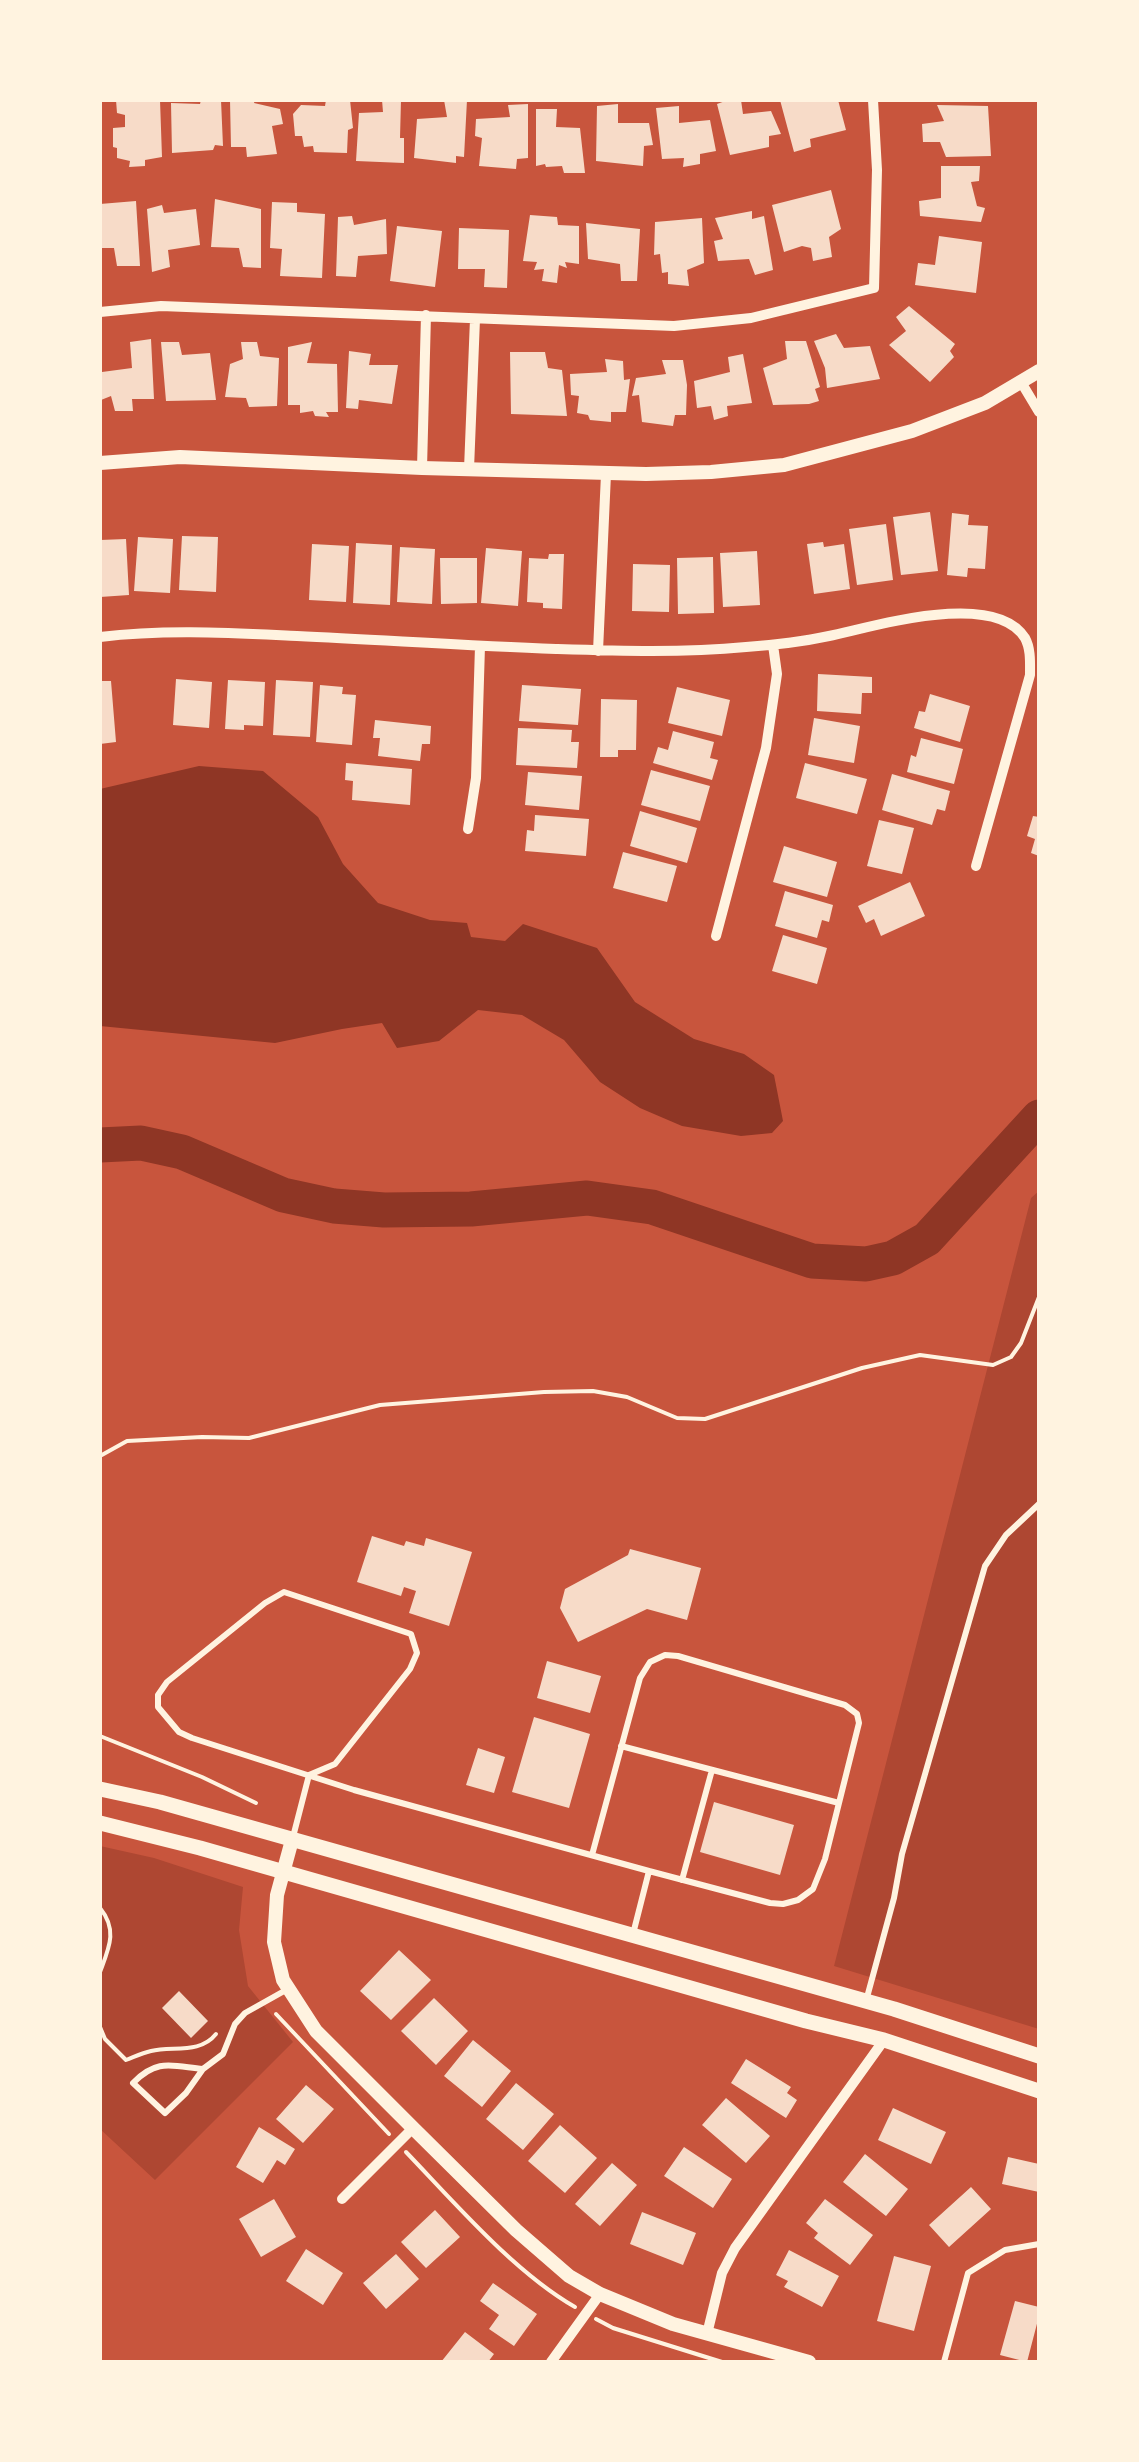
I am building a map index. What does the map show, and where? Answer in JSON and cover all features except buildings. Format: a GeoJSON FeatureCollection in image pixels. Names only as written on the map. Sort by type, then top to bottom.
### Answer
{"type":"FeatureCollection","features":[{"type":"Feature","properties":{"kind":"main road"},"geometry":{"type":"LineString","coordinates":[[100,1789],[160,1802],[866,2001],[1039,2056]]}},
{"type":"Feature","properties":{"kind":"main road"},"geometry":{"type":"LineString","coordinates":[[100,1822],[884,2040],[1039,2091]]}},
{"type":"Feature","properties":{"kind":"street"},"geometry":{"type":"LineString","coordinates":[[100,312],[162,306],[674,326],[751,318],[874,288],[873,100]]}},
{"type":"Feature","properties":{"kind":"street"},"geometry":{"type":"LineString","coordinates":[[422,468],[426,315]]}},
{"type":"Feature","properties":{"kind":"street"},"geometry":{"type":"LineString","coordinates":[[469,469],[474,319]]}},
{"type":"Feature","properties":{"kind":"street"},"geometry":{"type":"LineString","coordinates":[[100,463],[180,456],[606,474],[711,472],[784,465],[912,431],[985,403],[1039,371]]}},
{"type":"Feature","properties":{"kind":"street"},"geometry":{"type":"LineString","coordinates":[[1021,382],[1039,412]]}},
{"type":"Feature","properties":{"kind":"street"},"geometry":{"type":"LineString","coordinates":[[598,651],[606,474]]}},
{"type":"Feature","properties":{"kind":"street"},"geometry":{"type":"LineString","coordinates":[[100,636],[212,632],[668,653],[827,637],[907,616],[973,614],[996,618],[1024,638],[1030,656],[1030,675],[976,866]]}},
{"type":"Feature","properties":{"kind":"street"},"geometry":{"type":"LineString","coordinates":[[716,936],[766,748],[777,674],[773,645]]}},
{"type":"Feature","properties":{"kind":"street"},"geometry":{"type":"LineString","coordinates":[[468,829],[476,778],[480,646]]}},
{"type":"Feature","properties":{"kind":"street"},"geometry":{"type":"LineString","coordinates":[[292,1840],[277,1895],[274,1942],[282,1980],[316,2031],[516,2230],[569,2276],[640,2312],[809,2362]]}},
{"type":"Feature","properties":{"kind":"street"},"geometry":{"type":"LineString","coordinates":[[707,2334],[722,2273],[734,2248],[884,2040]]}},
{"type":"Feature","properties":{"kind":"street"},"geometry":{"type":"LineString","coordinates":[[342,2199],[413,2128]]}},
{"type":"Feature","properties":{"kind":"street"},"geometry":{"type":"LineString","coordinates":[[551,2362],[600,2294]]}},
{"type":"Feature","properties":{"kind":"lane"},"geometry":{"type":"LineString","coordinates":[[866,2001],[902,1854],[985,1566],[1006,1536],[1039,1504]]}},
{"type":"Feature","properties":{"kind":"lane"},"geometry":{"type":"LineString","coordinates":[[309,1775],[335,1764],[410,1669],[417,1652],[411,1634],[284,1592],[167,1682],[158,1695],[158,1707],[179,1732],[354,1790],[770,1903],[798,1900],[813,1889],[825,1859],[859,1723],[856,1714],[844,1705],[678,1656],[665,1655],[650,1662],[640,1678],[592,1854]]}},
{"type":"Feature","properties":{"kind":"lane"},"geometry":{"type":"LineString","coordinates":[[621,1746],[839,1803]]}},
{"type":"Feature","properties":{"kind":"lane"},"geometry":{"type":"LineString","coordinates":[[682,1880],[712,1770]]}},
{"type":"Feature","properties":{"kind":"lane"},"geometry":{"type":"LineString","coordinates":[[292,1840],[309,1775]]}},
{"type":"Feature","properties":{"kind":"lane"},"geometry":{"type":"LineString","coordinates":[[632,1935],[649,1871]]}},
{"type":"Feature","properties":{"kind":"lane"},"geometry":{"type":"LineString","coordinates":[[203,2069],[155,2066],[134,2082],[164,2113],[186,2093],[203,2069],[223,2054],[245,2012],[288,1989]]}},
{"type":"Feature","properties":{"kind":"lane"},"geometry":{"type":"LineString","coordinates":[[944,2362],[968,2273],[1005,2250],[1039,2244]]}},
{"type":"Feature","properties":{"kind":"path"},"geometry":{"type":"LineString","coordinates":[[100,1456],[126,1441],[249,1438],[380,1405],[544,1392],[594,1391],[627,1398],[677,1418],[705,1418],[862,1368],[920,1356],[993,1365],[1021,1344],[1039,1296]]}},
{"type":"Feature","properties":{"kind":"path"},"geometry":{"type":"LineString","coordinates":[[100,1736],[202,1777],[256,1804]]}},
{"type":"Feature","properties":{"kind":"path"},"geometry":{"type":"LineString","coordinates":[[100,1908],[112,1940],[100,1972]]}},
{"type":"Feature","properties":{"kind":"path"},"geometry":{"type":"LineString","coordinates":[[100,2027],[105,2039],[126,2060],[154,2050],[200,2047],[214,2037],[220,2026]]}},
{"type":"Feature","properties":{"kind":"shaded area"},"geometry":{"type":"Polygon","coordinates":[[[199,766],[263,771],[318,817],[343,864],[378,903],[430,920],[467,923],[471,937],[505,941],[523,924],[597,948],[635,1002],[694,1039],[744,1054],[774,1075],[783,1121],[772,1133],[741,1136],[682,1126],[640,1108],[600,1082],[564,1040],[522,1015],[478,1010],[439,1041],[397,1048],[382,1023],[275,1043],[100,1026],[100,789],[199,766]]]}},
{"type":"Feature","properties":{"kind":"shaded area"},"geometry":{"type":"Polygon","coordinates":[[[1039,1191],[1039,2029],[834,1966],[1031,1198],[1039,1191]]]}},
{"type":"Feature","properties":{"kind":"shaded area"},"geometry":{"type":"Polygon","coordinates":[[[100,1846],[154,1858],[243,1887],[239,1930],[248,1986],[293,2042],[155,2180],[100,2129],[100,1846]]]}},
{"type":"Feature","properties":{"kind":"waterway"},"geometry":{"type":"LineString","coordinates":[[100,1145],[141,1143],[182,1152],[283,1195],[334,1206],[471,1209],[587,1198],[652,1207],[812,1261],[866,1264],[893,1258],[927,1239],[1039,1117]]}}]}
